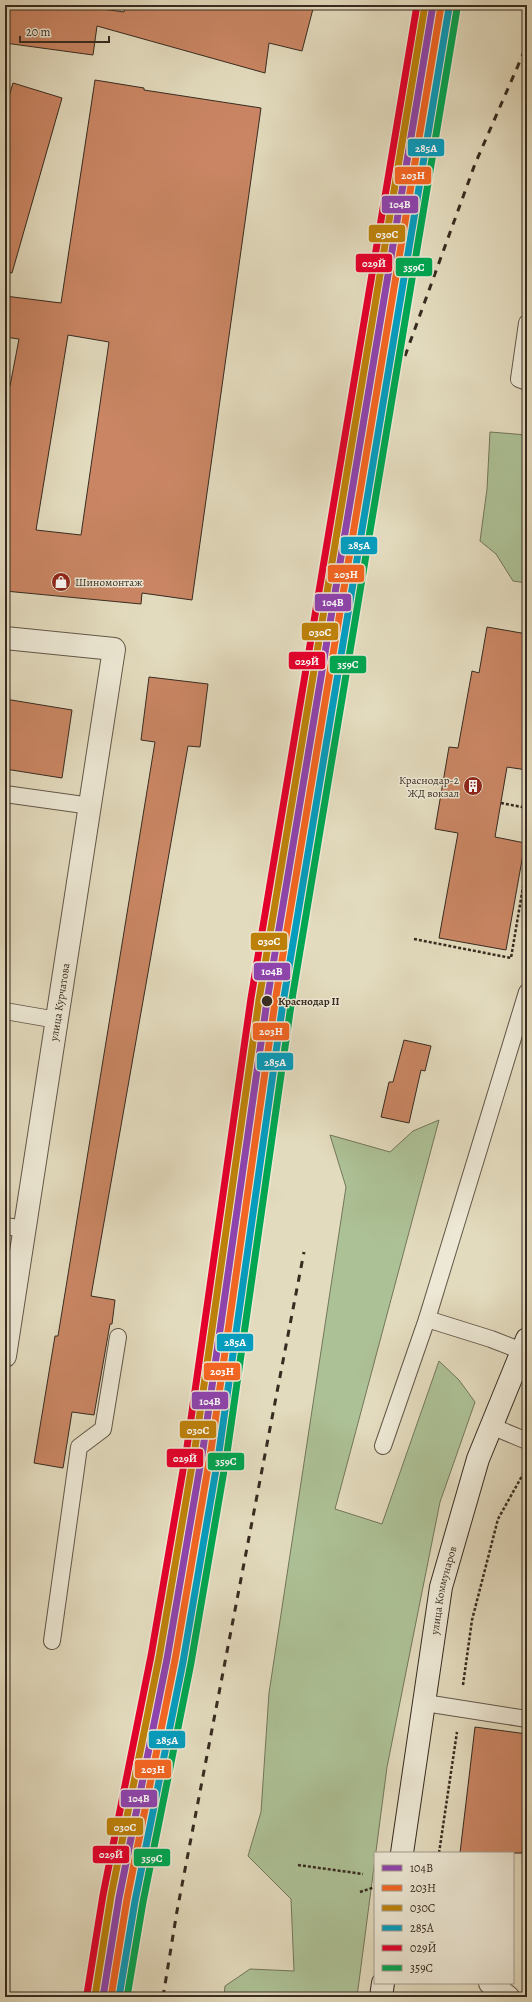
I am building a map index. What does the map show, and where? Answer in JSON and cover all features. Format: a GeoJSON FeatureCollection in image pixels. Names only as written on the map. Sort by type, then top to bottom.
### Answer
{"type":"FeatureCollection","features":[{"type":"Feature","properties":{"kind":"street","name":"улица Курчатова"},"geometry":{"type":"LineString","coordinates":[[5,638],[114,649],[57,1020],[15,1228],[5,1356]]}},
{"type":"Feature","properties":{"kind":"street","name":"улица Коммунаров"},"geometry":{"type":"LineString","coordinates":[[402,1852],[441,1587],[478,1460],[524,1345]]}},
{"type":"Feature","properties":{"kind":"street"},"geometry":{"type":"LineString","coordinates":[[381,1997],[383,1984]]}},
{"type":"Feature","properties":{"kind":"street"},"geometry":{"type":"LineString","coordinates":[[491,1984],[508,1997]]}},
{"type":"Feature","properties":{"kind":"lane"},"geometry":{"type":"LineString","coordinates":[[527,323],[519,379],[527,382]]}},
{"type":"Feature","properties":{"kind":"lane"},"geometry":{"type":"LineString","coordinates":[[5,794],[91,806]]}},
{"type":"Feature","properties":{"kind":"lane"},"geometry":{"type":"LineString","coordinates":[[383,1446],[426,1319],[527,992]]}},
{"type":"Feature","properties":{"kind":"lane"},"geometry":{"type":"LineString","coordinates":[[5,1011],[57,1020]]}},
{"type":"Feature","properties":{"kind":"lane"},"geometry":{"type":"LineString","coordinates":[[426,1319],[492,1339],[524,1345]]}},
{"type":"Feature","properties":{"kind":"lane"},"geometry":{"type":"LineString","coordinates":[[52,1640],[79,1447],[103,1429],[118,1337]]}},
{"type":"Feature","properties":{"kind":"lane"},"geometry":{"type":"LineString","coordinates":[[491,1426],[527,1441]]}},
{"type":"Feature","properties":{"kind":"lane"},"geometry":{"type":"LineString","coordinates":[[425,1703],[527,1719]]}},
{"type":"Feature","properties":{"kind":"path"},"geometry":{"type":"LineString","coordinates":[[501,803],[527,808]]}},
{"type":"Feature","properties":{"kind":"path"},"geometry":{"type":"LineString","coordinates":[[414,939],[511,958],[527,864]]}},
{"type":"Feature","properties":{"kind":"path"},"geometry":{"type":"LineString","coordinates":[[439,1852],[472,1620],[498,1519],[527,1467]]}},
{"type":"Feature","properties":{"kind":"path"},"geometry":{"type":"LineString","coordinates":[[298,1865],[363,1874]]}},
{"type":"Feature","properties":{"kind":"path"},"geometry":{"type":"LineString","coordinates":[[360,1892],[374,1887]]}},
{"type":"Feature","properties":{"kind":"green space"},"geometry":{"type":"Polygon","coordinates":[[[490,432],[527,435],[527,583],[513,581],[496,554],[480,541],[487,489],[490,432]]]}},
{"type":"Feature","properties":{"kind":"green space"},"geometry":{"type":"Polygon","coordinates":[[[439,1120],[335,1509],[382,1524],[439,1361],[459,1380],[475,1402],[440,1502],[387,1767],[376,1852],[374,1852],[374,1867],[357,1997],[224,1997],[225,1986],[250,1969],[294,1971],[291,1899],[248,1856],[261,1812],[269,1693],[346,1187],[330,1135],[390,1152],[413,1131],[439,1120]]]}},
{"type":"Feature","properties":{"kind":"building"},"geometry":{"type":"Polygon","coordinates":[[[5,5],[75,5],[124,12],[126,5],[314,5],[302,51],[269,43],[265,73],[97,26],[93,55],[5,43],[5,5]]]}},
{"type":"Feature","properties":{"kind":"building"},"geometry":{"type":"Polygon","coordinates":[[[95,80],[144,88],[144,90],[261,108],[192,600],[142,593],[141,604],[5,591],[5,385],[10,386],[19,339],[5,337],[5,296],[61,303],[95,80]],[[68,335],[36,530],[81,535],[109,342],[68,335]]]}},
{"type":"Feature","properties":{"kind":"building"},"geometry":{"type":"Polygon","coordinates":[[[13,83],[62,98],[12,273],[5,272],[5,109],[13,83]]]}},
{"type":"Feature","properties":{"kind":"building","name":"Краснодар-2 ЖД вокзал"},"geometry":{"type":"Polygon","coordinates":[[[487,627],[527,634],[527,770],[507,767],[495,837],[525,843],[506,950],[439,938],[458,833],[435,829],[449,747],[458,748],[472,671],[479,673],[487,627]]]}},
{"type":"Feature","properties":{"kind":"building"},"geometry":{"type":"Polygon","coordinates":[[[149,677],[208,684],[200,747],[188,746],[91,1296],[115,1300],[112,1324],[110,1324],[94,1415],[72,1412],[63,1468],[34,1463],[55,1336],[58,1336],[155,742],[141,740],[149,677]]]}},
{"type":"Feature","properties":{"kind":"building"},"geometry":{"type":"Polygon","coordinates":[[[5,699],[72,710],[62,778],[5,769],[5,699]]]}},
{"type":"Feature","properties":{"kind":"building"},"geometry":{"type":"Polygon","coordinates":[[[404,1040],[431,1046],[425,1071],[421,1070],[409,1123],[381,1117],[389,1082],[393,1082],[404,1040]]]}},
{"type":"Feature","properties":{"kind":"building"},"geometry":{"type":"Polygon","coordinates":[[[475,1727],[527,1734],[527,1808],[522,1853],[460,1852],[475,1727]]]}},
{"type":"Feature","properties":{"kind":"railway"},"geometry":{"type":"LineString","coordinates":[[405,356],[475,164],[527,45]]}},
{"type":"Feature","properties":{"kind":"railway"},"geometry":{"type":"LineString","coordinates":[[163,1997],[177,1911],[304,1252]]}},
{"type":"Feature","properties":{"kind":"transit line","name":"029Й"},"geometry":{"type":"LineString","coordinates":[[87,1994],[103,1895],[151,1656],[187,1447],[251,998],[417,5]]}},
{"type":"Feature","properties":{"kind":"transit line","name":"030C"},"geometry":{"type":"LineString","coordinates":[[95,1996],[111,1896],[159,1658],[195,1448],[259,1000],[425,5]]}},
{"type":"Feature","properties":{"kind":"transit line","name":"104В"},"geometry":{"type":"LineString","coordinates":[[103,1997],[119,1898],[167,1659],[203,1449],[267,1001],[433,5]]}},
{"type":"Feature","properties":{"kind":"transit line","name":"203Н"},"geometry":{"type":"LineString","coordinates":[[111,1997],[127,1899],[175,1660],[211,1450],[275,1002],[441,6]]}},
{"type":"Feature","properties":{"kind":"transit line","name":"285А"},"geometry":{"type":"LineString","coordinates":[[119,1997],[135,1901],[183,1662],[219,1452],[283,1003],[449,8]]}},
{"type":"Feature","properties":{"kind":"transit line","name":"359С"},"geometry":{"type":"LineString","coordinates":[[127,1997],[143,1902],[191,1663],[227,1453],[291,1005],[457,9]]}},
{"type":"Feature","properties":{"kind":"place","name":"Шиномонтаж"},"geometry":{"type":"Point","coordinates":[61,582]}},
{"type":"Feature","properties":{"kind":"place","name":"Краснодар-2 ЖД вокзал"},"geometry":{"type":"Point","coordinates":[473,786]}},
{"type":"Feature","properties":{"kind":"place","name":"Краснодар II"},"geometry":{"type":"Point","coordinates":[267,1001]}}]}
